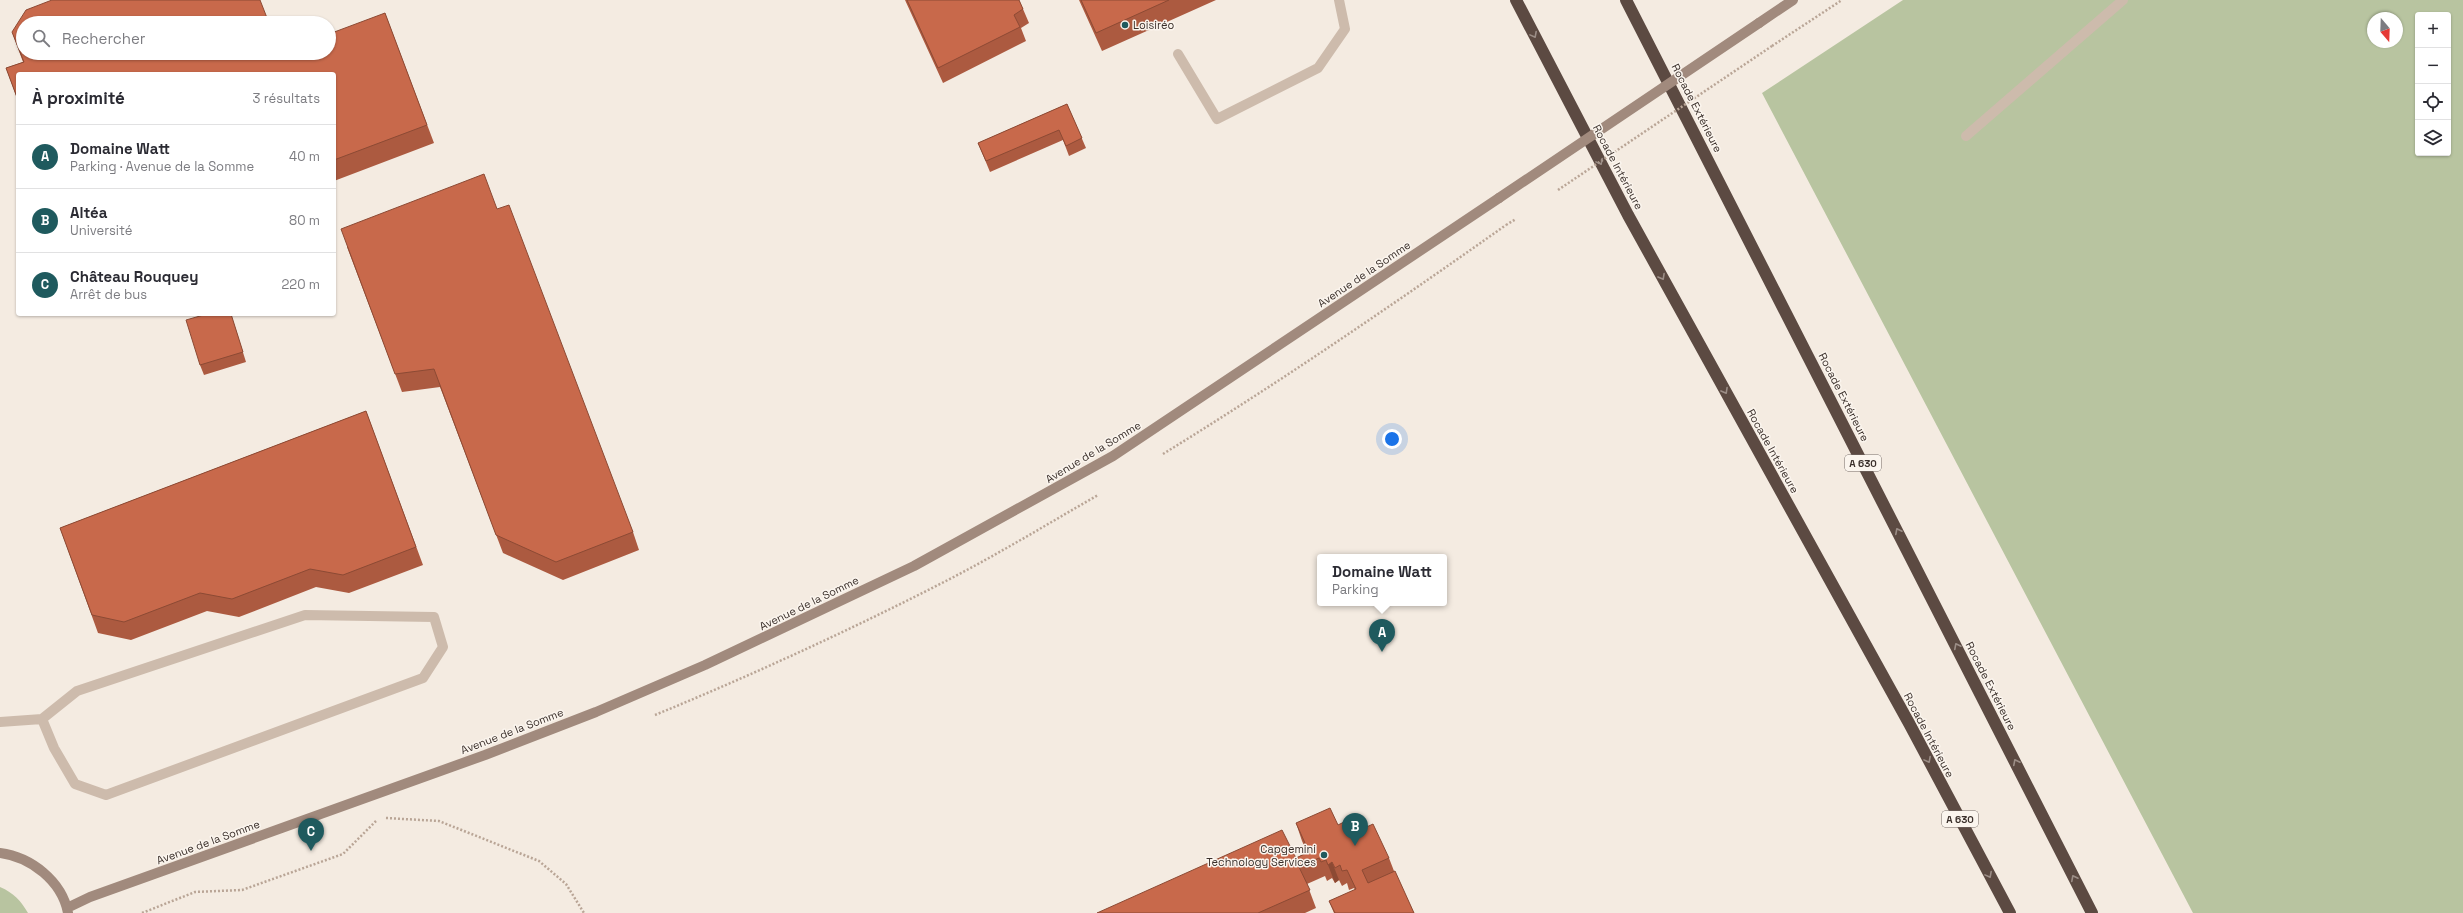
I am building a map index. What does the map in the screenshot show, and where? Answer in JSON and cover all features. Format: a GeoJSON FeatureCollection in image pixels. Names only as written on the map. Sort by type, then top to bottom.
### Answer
{"type":"FeatureCollection","features":[{"type":"Feature","properties":{"kind":"highway","name":"Rocade Intérieure"},"geometry":{"type":"LineString","coordinates":[[1516,0],[1628,215],[1906,718],[2010,913]]}},
{"type":"Feature","properties":{"kind":"highway","name":"Rocade Extérieure"},"geometry":{"type":"LineString","coordinates":[[1626,0],[2092,913]]}},
{"type":"Feature","properties":{"kind":"main road","name":"Avenue de la Somme"},"geometry":{"type":"LineString","coordinates":[[67,910],[97,894],[485,755],[596,712],[705,665],[914,566],[1113,456],[1793,0]]}},
{"type":"Feature","properties":{"kind":"main road"},"geometry":{"type":"LineString","coordinates":[[0,852],[13,854],[36,866],[55,884],[67,910]]}},
{"type":"Feature","properties":{"kind":"lane"},"geometry":{"type":"LineString","coordinates":[[1178,54],[1217,119],[1318,68],[1345,29],[1339,0]]}},
{"type":"Feature","properties":{"kind":"lane"},"geometry":{"type":"LineString","coordinates":[[1966,136],[2123,0]]}},
{"type":"Feature","properties":{"kind":"lane"},"geometry":{"type":"LineString","coordinates":[[0,722],[42,719],[77,691],[305,615],[434,617],[442,647],[423,678],[106,795],[75,784],[54,748],[42,719]]}},
{"type":"Feature","properties":{"kind":"path"},"geometry":{"type":"LineString","coordinates":[[1552,194],[1842,0]]}},
{"type":"Feature","properties":{"kind":"path"},"geometry":{"type":"LineString","coordinates":[[1506,225],[1519,216]]}},
{"type":"Feature","properties":{"kind":"path"},"geometry":{"type":"LineString","coordinates":[[380,818],[439,821],[539,860],[566,884],[584,913]]}},
{"type":"Feature","properties":{"kind":"green space"},"geometry":{"type":"Polygon","coordinates":[[[1903,0],[2463,0],[2463,913],[2193,913],[1762,93],[1903,0]]]}},
{"type":"Feature","properties":{"kind":"green space"},"geometry":{"type":"Polygon","coordinates":[[[0,887],[17,898],[28,913],[0,913],[0,887]]]}},
{"type":"Feature","properties":{"kind":"building"},"geometry":{"type":"Polygon","coordinates":[[[52,0],[260,0],[266,16],[22,16],[26,10],[52,0]]]}},
{"type":"Feature","properties":{"kind":"building"},"geometry":{"type":"Polygon","coordinates":[[[907,0],[1019,0],[1023,9],[1014,15],[1020,27],[938,68],[907,0]]]}},
{"type":"Feature","properties":{"kind":"building"},"geometry":{"type":"Polygon","coordinates":[[[1081,0],[1169,0],[1096,33],[1081,0]]]}},
{"type":"Feature","properties":{"kind":"building"},"geometry":{"type":"Polygon","coordinates":[[[385,13],[427,125],[336,159],[336,72],[16,72],[16,95],[6,68],[24,62],[23,60],[336,60],[336,31],[385,13]]]}},
{"type":"Feature","properties":{"kind":"building"},"geometry":{"type":"Polygon","coordinates":[[[16,26],[16,42],[12,32],[16,26]]]}},
{"type":"Feature","properties":{"kind":"building"},"geometry":{"type":"Polygon","coordinates":[[[1067,104],[1082,138],[1066,146],[1059,130],[986,161],[978,143],[1067,104]]]}},
{"type":"Feature","properties":{"kind":"building"},"geometry":{"type":"Polygon","coordinates":[[[484,174],[497,209],[509,205],[633,532],[556,562],[496,535],[434,369],[395,374],[341,229],[484,174]]]}},
{"type":"Feature","properties":{"kind":"building"},"geometry":{"type":"Polygon","coordinates":[[[200,316],[232,316],[243,352],[200,365],[186,320],[200,316]]]}},
{"type":"Feature","properties":{"kind":"building"},"geometry":{"type":"Polygon","coordinates":[[[366,411],[416,547],[343,575],[310,569],[232,599],[200,593],[124,622],[92,615],[60,528],[366,411]]]}},
{"type":"Feature","properties":{"kind":"building"},"geometry":{"type":"Polygon","coordinates":[[[1330,808],[1338,825],[1352,818],[1358,831],[1373,824],[1389,858],[1362,870],[1368,883],[1395,871],[1414,913],[1335,913],[1329,901],[1356,889],[1347,870],[1342,871],[1340,865],[1335,868],[1332,862],[1328,865],[1326,860],[1321,862],[1319,858],[1299,867],[1310,890],[1258,913],[1097,913],[1282,830],[1296,858],[1309,852],[1296,823],[1330,808]]]}},
{"type":"Feature","properties":{"kind":"place","name":"Loisiréo"},"geometry":{"type":"Point","coordinates":[1125,25]}},
{"type":"Feature","properties":{"kind":"place","name":"Domaine Watt"},"geometry":{"type":"Point","coordinates":[1382,652]}},
{"type":"Feature","properties":{"kind":"place","name":"Altéa"},"geometry":{"type":"Point","coordinates":[1355,846]}},
{"type":"Feature","properties":{"kind":"place","name":"Château Rouquey"},"geometry":{"type":"Point","coordinates":[311,851]}},
{"type":"Feature","properties":{"kind":"place","name":"Capgemini Technology Services"},"geometry":{"type":"Point","coordinates":[1324,855]}}]}
